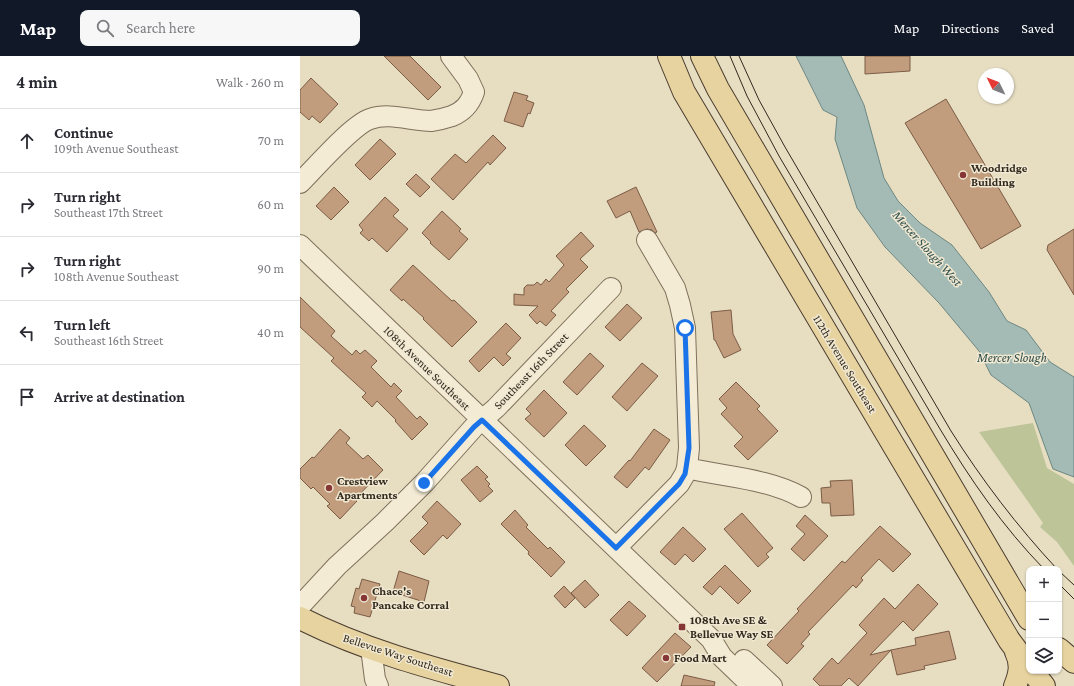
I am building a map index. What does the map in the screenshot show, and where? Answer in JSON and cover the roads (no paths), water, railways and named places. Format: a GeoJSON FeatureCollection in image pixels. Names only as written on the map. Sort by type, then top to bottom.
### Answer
{"type":"FeatureCollection","features":[{"type":"Feature","properties":{"kind":"main road","name":"112th Avenue Southeast"},"geometry":{"type":"LineString","coordinates":[[669,56],[684,92],[1023,659],[1019,658],[1020,670],[1015,686]]}},
{"type":"Feature","properties":{"kind":"main road"},"geometry":{"type":"LineString","coordinates":[[702,56],[718,89],[1026,612]]}},
{"type":"Feature","properties":{"kind":"main road","name":"Bellevue Way Southeast"},"geometry":{"type":"LineString","coordinates":[[300,618],[371,648],[431,677],[498,686]]}},
{"type":"Feature","properties":{"kind":"main road"},"geometry":{"type":"LineString","coordinates":[[1062,652],[1074,662]]}},
{"type":"Feature","properties":{"kind":"main road"},"geometry":{"type":"LineString","coordinates":[[1034,674],[1044,686]]}},
{"type":"Feature","properties":{"kind":"main road"},"geometry":{"type":"LineString","coordinates":[[1053,674],[1055,686]]}},
{"type":"Feature","properties":{"kind":"street"},"geometry":{"type":"LineString","coordinates":[[300,183],[351,131],[370,119],[388,116],[431,121],[444,119],[466,108],[474,92],[468,79],[451,56]]}},
{"type":"Feature","properties":{"kind":"street"},"geometry":{"type":"LineString","coordinates":[[616,548],[679,484],[685,474],[689,448],[685,328],[675,288],[647,240]]}},
{"type":"Feature","properties":{"kind":"street","name":"108th Avenue Southeast"},"geometry":{"type":"LineString","coordinates":[[300,245],[711,639],[722,657],[752,686]]}},
{"type":"Feature","properties":{"kind":"street","name":"Southeast 16th Street"},"geometry":{"type":"LineString","coordinates":[[300,606],[337,566],[385,522],[424,483],[474,427],[496,408],[611,288]]}},
{"type":"Feature","properties":{"kind":"street"},"geometry":{"type":"LineString","coordinates":[[686,468],[772,485],[790,491],[801,497]]}},
{"type":"Feature","properties":{"kind":"street","name":"108th Avenue Southeast"},"geometry":{"type":"LineString","coordinates":[[711,639],[731,647],[772,686]]}},
{"type":"Feature","properties":{"kind":"street"},"geometry":{"type":"LineString","coordinates":[[371,648],[375,679],[378,686]]}},
{"type":"Feature","properties":{"kind":"water","name":"Mercer Slough"},"geometry":{"type":"Polygon","coordinates":[[[796,56],[841,56],[864,105],[884,178],[898,201],[920,223],[952,245],[989,292],[1007,321],[1026,330],[1050,362],[1074,377],[1074,477],[1053,469],[1029,403],[991,375],[979,351],[939,303],[885,247],[857,208],[835,139],[837,117],[823,110],[796,56]]]}},
{"type":"Feature","properties":{"kind":"tram line"},"geometry":{"type":"LineString","coordinates":[[730,56],[747,96],[779,156],[951,448],[988,502],[1041,566]]}},
{"type":"Feature","properties":{"kind":"tram line"},"geometry":{"type":"LineString","coordinates":[[739,56],[759,100],[785,147],[951,431],[1001,502],[1054,566]]}},
{"type":"Feature","properties":{"kind":"tram line"},"geometry":{"type":"LineString","coordinates":[[1062,574],[1074,585]]}},
{"type":"Feature","properties":{"kind":"tram line"},"geometry":{"type":"LineString","coordinates":[[1062,587],[1074,599]]}},
{"type":"Feature","properties":{"kind":"place","name":"Woodridge Building"},"geometry":{"type":"Point","coordinates":[963,175]}},
{"type":"Feature","properties":{"kind":"place","name":"Crestview Apartments"},"geometry":{"type":"Point","coordinates":[329,488]}},
{"type":"Feature","properties":{"kind":"place","name":"Chace's Pancake Corral"},"geometry":{"type":"Point","coordinates":[364,598]}},
{"type":"Feature","properties":{"kind":"place","name":"108th Ave SE & Bellevue Way SE"},"geometry":{"type":"Point","coordinates":[682,627]}},
{"type":"Feature","properties":{"kind":"place","name":"Food Mart"},"geometry":{"type":"Point","coordinates":[666,658]}},
{"type":"Feature","properties":{"kind":"water label","name":"Mercer Slough West"},"geometry":{"type":"Point","coordinates":[928,248]}}]}
